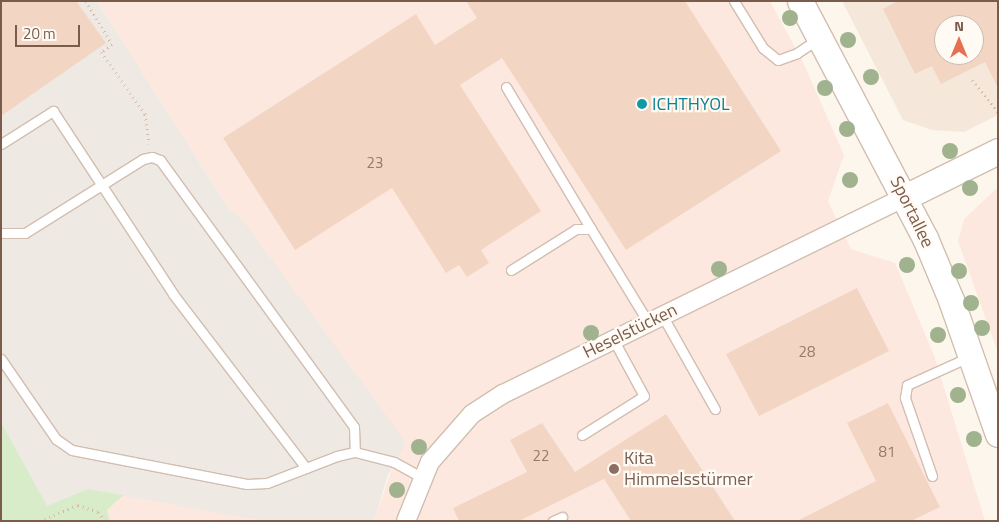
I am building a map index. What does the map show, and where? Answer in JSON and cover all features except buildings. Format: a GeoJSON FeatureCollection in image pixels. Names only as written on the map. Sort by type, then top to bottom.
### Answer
{"type":"FeatureCollection","features":[{"type":"Feature","properties":{"kind":"street","name":"Sportallee"},"geometry":{"type":"LineString","coordinates":[[800,1],[905,197],[951,300],[998,434]]}},
{"type":"Feature","properties":{"kind":"street"},"geometry":{"type":"LineString","coordinates":[[905,197],[998,151]]}},
{"type":"Feature","properties":{"kind":"street","name":"Heselstücken"},"geometry":{"type":"LineString","coordinates":[[406,521],[421,477],[448,438],[472,414],[502,394],[905,197]]}},
{"type":"Feature","properties":{"kind":"lane"},"geometry":{"type":"LineString","coordinates":[[734,1],[763,48],[778,60],[797,53],[820,38]]}},
{"type":"Feature","properties":{"kind":"lane"},"geometry":{"type":"LineString","coordinates":[[506,87],[591,229],[655,319],[714,409]]}},
{"type":"Feature","properties":{"kind":"lane"},"geometry":{"type":"LineString","coordinates":[[1,144],[53,112],[103,185],[173,294],[306,468]]}},
{"type":"Feature","properties":{"kind":"lane"},"geometry":{"type":"LineString","coordinates":[[1,233],[25,233],[152,157],[160,160],[354,427],[355,452]]}},
{"type":"Feature","properties":{"kind":"lane"},"geometry":{"type":"LineString","coordinates":[[511,270],[576,229],[591,229]]}},
{"type":"Feature","properties":{"kind":"lane"},"geometry":{"type":"LineString","coordinates":[[582,435],[644,396],[613,339]]}},
{"type":"Feature","properties":{"kind":"lane"},"geometry":{"type":"LineString","coordinates":[[932,476],[905,398],[906,385],[972,356]]}},
{"type":"Feature","properties":{"kind":"lane"},"geometry":{"type":"LineString","coordinates":[[1,359],[56,439],[72,450],[248,484],[267,483],[355,452],[381,457],[421,477]]}},
{"type":"Feature","properties":{"kind":"lane"},"geometry":{"type":"LineString","coordinates":[[553,521],[562,517]]}},
{"type":"Feature","properties":{"kind":"path"},"geometry":{"type":"LineString","coordinates":[[86,1],[112,44],[101,52],[145,114],[152,157]]}},
{"type":"Feature","properties":{"kind":"path"},"geometry":{"type":"LineString","coordinates":[[972,80],[998,112]]}},
{"type":"Feature","properties":{"kind":"path"},"geometry":{"type":"LineString","coordinates":[[40,521],[78,505],[98,512],[106,521]]}},
{"type":"Feature","properties":{"kind":"shaded area"},"geometry":{"type":"Polygon","coordinates":[[[1,1],[97,1],[229,209],[241,218],[406,442],[388,475],[374,521],[262,521],[88,489],[47,507],[1,422],[1,1]]]}},
{"type":"Feature","properties":{"kind":"shaded area"},"geometry":{"type":"Polygon","coordinates":[[[97,1],[770,1],[802,60],[844,155],[828,201],[851,249],[895,263],[934,355],[985,521],[374,521],[394,462],[241,218],[229,209],[97,1]]]}},
{"type":"Feature","properties":{"kind":"shaded area"},"geometry":{"type":"Polygon","coordinates":[[[842,1],[998,1],[998,115],[964,132],[932,130],[903,120],[842,1]]]}},
{"type":"Feature","properties":{"kind":"shaded area"},"geometry":{"type":"Polygon","coordinates":[[[998,187],[998,353],[958,241],[964,219],[998,187]]]}},
{"type":"Feature","properties":{"kind":"shaded area"},"geometry":{"type":"Polygon","coordinates":[[[124,495],[262,521],[110,521],[107,510],[124,495]]]}},
{"type":"Feature","properties":{"kind":"green space"},"geometry":{"type":"Polygon","coordinates":[[[1,422],[47,506],[88,489],[124,495],[107,510],[110,521],[1,521],[1,422]]]}},
{"type":"Feature","properties":{"kind":"place","name":"ICHTHYOL"},"geometry":{"type":"Point","coordinates":[642,104]}},
{"type":"Feature","properties":{"kind":"place","name":"Kita Himmelsstürmer"},"geometry":{"type":"Point","coordinates":[614,469]}}]}
